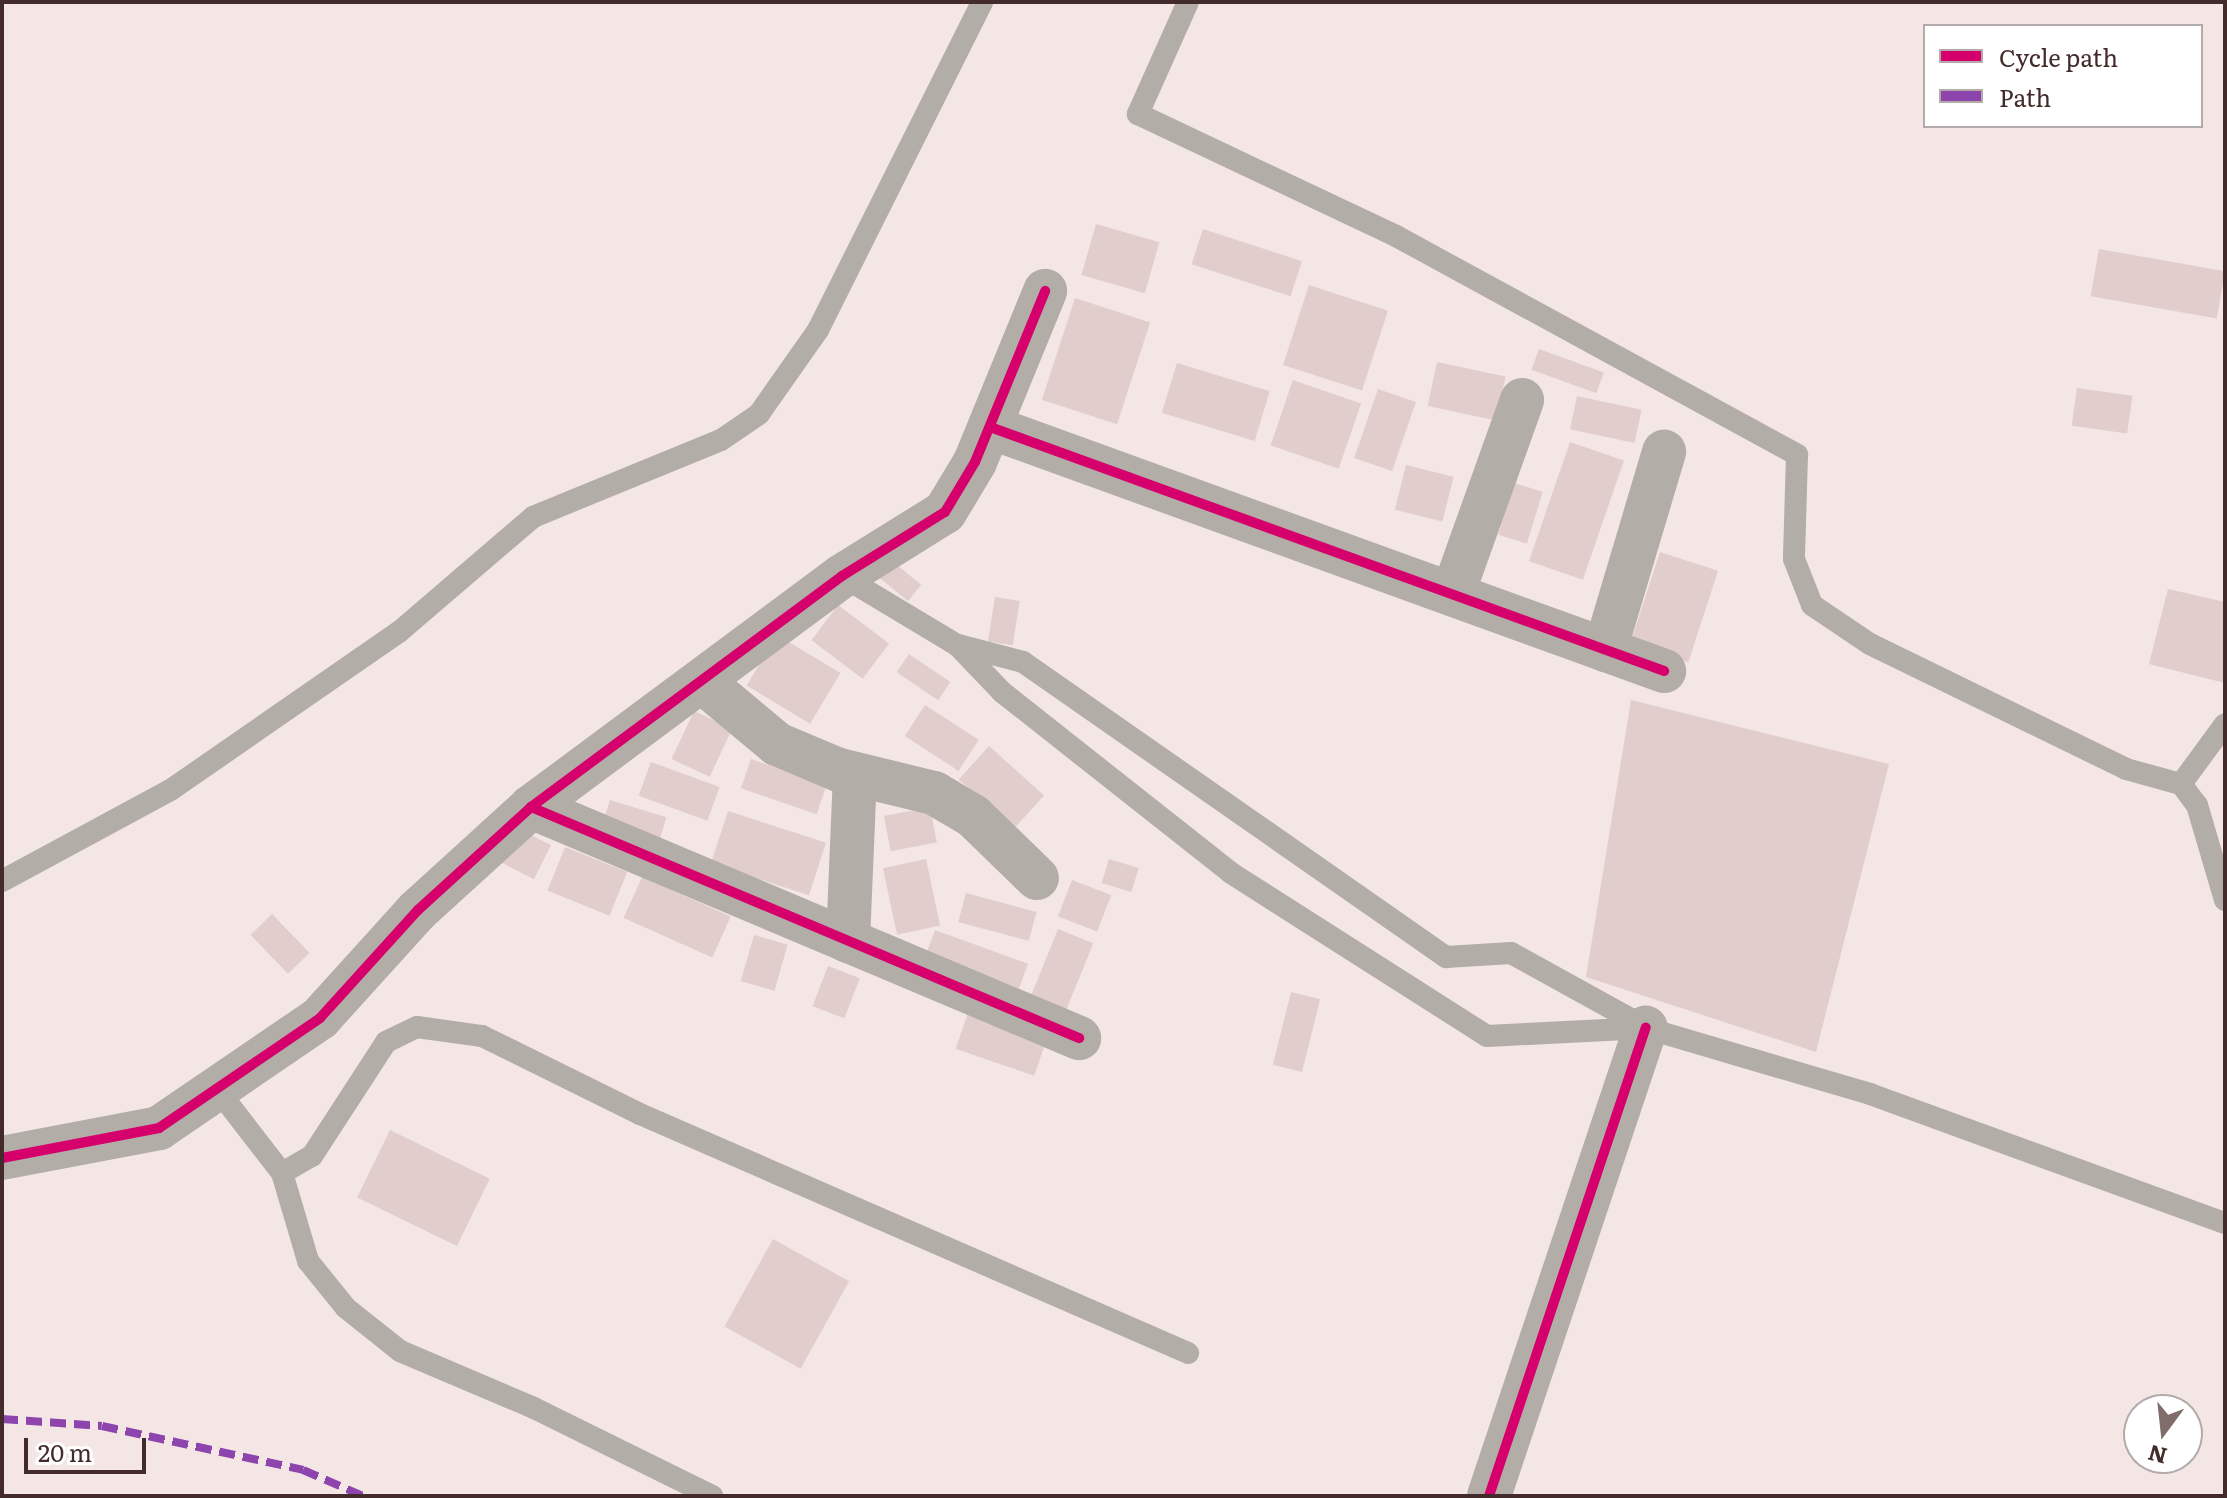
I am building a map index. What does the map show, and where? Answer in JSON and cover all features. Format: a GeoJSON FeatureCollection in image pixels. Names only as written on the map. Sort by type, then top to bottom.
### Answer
{"type":"FeatureCollection","features":[{"type":"Feature","properties":{"kind":"street"},"geometry":{"type":"LineString","coordinates":[[2,1158],[159,1128],[217,1089],[320,1018],[418,910],[531,807],[704,683],[842,576],[945,512],[990,427],[1045,291]]}},
{"type":"Feature","properties":{"kind":"street"},"geometry":{"type":"LineString","coordinates":[[1453,593],[1522,400]]}},
{"type":"Feature","properties":{"kind":"street"},"geometry":{"type":"LineString","coordinates":[[990,427],[1664,671]]}},
{"type":"Feature","properties":{"kind":"street"},"geometry":{"type":"LineString","coordinates":[[1605,650],[1664,452]]}},
{"type":"Feature","properties":{"kind":"street"},"geometry":{"type":"LineString","coordinates":[[704,683],[777,744],[855,775],[934,793],[973,816],[1037,878]]}},
{"type":"Feature","properties":{"kind":"street"},"geometry":{"type":"LineString","coordinates":[[848,941],[855,775]]}},
{"type":"Feature","properties":{"kind":"street"},"geometry":{"type":"LineString","coordinates":[[531,807],[1079,1038]]}},
{"type":"Feature","properties":{"kind":"street"},"geometry":{"type":"LineString","coordinates":[[1489,1496],[1646,1028]]}},
{"type":"Feature","properties":{"kind":"lane"},"geometry":{"type":"LineString","coordinates":[[2,881],[184,780],[399,632],[533,517],[721,440],[759,414],[818,330],[982,2]]}},
{"type":"Feature","properties":{"kind":"lane"},"geometry":{"type":"LineString","coordinates":[[1188,2],[1138,114],[1396,236],[1797,455],[1794,559],[1812,605],[1870,644],[2126,769],[2181,784],[2197,805],[2225,900]]}},
{"type":"Feature","properties":{"kind":"lane"},"geometry":{"type":"LineString","coordinates":[[842,576],[957,645],[1002,692],[1231,873],[1487,1036],[1646,1028]]}},
{"type":"Feature","properties":{"kind":"lane"},"geometry":{"type":"LineString","coordinates":[[957,645],[1023,662],[1446,957],[1511,953],[1646,1028],[1870,1094],[2225,1223]]}},
{"type":"Feature","properties":{"kind":"lane"},"geometry":{"type":"LineString","coordinates":[[2181,784],[2225,724]]}},
{"type":"Feature","properties":{"kind":"lane"},"geometry":{"type":"LineString","coordinates":[[282,1173],[312,1156],[386,1042],[417,1027],[482,1036],[640,1114],[1188,1353]]}},
{"type":"Feature","properties":{"kind":"lane"},"geometry":{"type":"LineString","coordinates":[[217,1089],[282,1173],[308,1261],[346,1308],[400,1351],[534,1408],[712,1496]]}},
{"type":"Feature","properties":{"kind":"building"},"geometry":{"type":"Polygon","coordinates":[[[1096,224],[1159,242],[1145,293],[1081,275],[1096,224]]]}},
{"type":"Feature","properties":{"kind":"building"},"geometry":{"type":"Polygon","coordinates":[[[1203,229],[1302,261],[1290,296],[1192,264],[1203,229]]]}},
{"type":"Feature","properties":{"kind":"building"},"geometry":{"type":"Polygon","coordinates":[[[2099,249],[2225,271],[2217,318],[2091,296],[2099,249]]]}},
{"type":"Feature","properties":{"kind":"building"},"geometry":{"type":"Polygon","coordinates":[[[1309,285],[1388,311],[1362,391],[1283,365],[1309,285]]]}},
{"type":"Feature","properties":{"kind":"building"},"geometry":{"type":"Polygon","coordinates":[[[1075,298],[1150,322],[1117,424],[1042,400],[1075,298]]]}},
{"type":"Feature","properties":{"kind":"building"},"geometry":{"type":"Polygon","coordinates":[[[1539,349],[1604,373],[1596,393],[1531,370],[1539,349]]]}},
{"type":"Feature","properties":{"kind":"building"},"geometry":{"type":"Polygon","coordinates":[[[1437,362],[1505,377],[1496,421],[1428,406],[1437,362]]]}},
{"type":"Feature","properties":{"kind":"building"},"geometry":{"type":"Polygon","coordinates":[[[1177,363],[1270,391],[1255,441],[1162,413],[1177,363]]]}},
{"type":"Feature","properties":{"kind":"building"},"geometry":{"type":"Polygon","coordinates":[[[1293,380],[1361,403],[1339,469],[1271,445],[1293,380]]]}},
{"type":"Feature","properties":{"kind":"building"},"geometry":{"type":"Polygon","coordinates":[[[2077,388],[2132,396],[2127,433],[2072,426],[2077,388]]]}},
{"type":"Feature","properties":{"kind":"building"},"geometry":{"type":"Polygon","coordinates":[[[1378,389],[1416,402],[1392,471],[1354,458],[1378,389]]]}},
{"type":"Feature","properties":{"kind":"building"},"geometry":{"type":"Polygon","coordinates":[[[1577,396],[1642,410],[1634,443],[1570,429],[1577,396]]]}},
{"type":"Feature","properties":{"kind":"building"},"geometry":{"type":"Polygon","coordinates":[[[1570,442],[1624,461],[1583,580],[1529,561],[1570,442]]]}},
{"type":"Feature","properties":{"kind":"building"},"geometry":{"type":"Polygon","coordinates":[[[1406,465],[1454,477],[1442,521],[1395,510],[1406,465]]]}},
{"type":"Feature","properties":{"kind":"building"},"geometry":{"type":"Polygon","coordinates":[[[1514,483],[1543,492],[1527,543],[1498,535],[1514,483]]]}},
{"type":"Feature","properties":{"kind":"building"},"geometry":{"type":"Polygon","coordinates":[[[1660,552],[1718,571],[1688,662],[1630,643],[1660,552]]]}},
{"type":"Feature","properties":{"kind":"building"},"geometry":{"type":"Polygon","coordinates":[[[887,557],[921,585],[908,601],[874,573],[887,557]]]}},
{"type":"Feature","properties":{"kind":"building"},"geometry":{"type":"Polygon","coordinates":[[[2168,589],[2225,602],[2225,683],[2149,664],[2168,589]]]}},
{"type":"Feature","properties":{"kind":"building"},"geometry":{"type":"Polygon","coordinates":[[[995,597],[1020,601],[1013,645],[988,641],[995,597]]]}},
{"type":"Feature","properties":{"kind":"building"},"geometry":{"type":"Polygon","coordinates":[[[838,605],[889,644],[863,679],[812,640],[838,605]]]}},
{"type":"Feature","properties":{"kind":"building"},"geometry":{"type":"Polygon","coordinates":[[[777,635],[840,673],[810,724],[747,686],[777,635]]]}},
{"type":"Feature","properties":{"kind":"building"},"geometry":{"type":"Polygon","coordinates":[[[909,654],[950,682],[938,700],[897,672],[909,654]]]}},
{"type":"Feature","properties":{"kind":"building"},"geometry":{"type":"Polygon","coordinates":[[[1631,700],[1889,764],[1816,1052],[1586,977],[1631,700]]]}},
{"type":"Feature","properties":{"kind":"building"},"geometry":{"type":"Polygon","coordinates":[[[925,705],[979,740],[959,771],[905,736],[925,705]]]}},
{"type":"Feature","properties":{"kind":"building"},"geometry":{"type":"Polygon","coordinates":[[[694,711],[732,729],[710,777],[672,759],[694,711]]]}},
{"type":"Feature","properties":{"kind":"building"},"geometry":{"type":"Polygon","coordinates":[[[989,746],[1044,796],[1014,829],[959,779],[989,746]]]}},
{"type":"Feature","properties":{"kind":"building"},"geometry":{"type":"Polygon","coordinates":[[[751,759],[827,785],[817,814],[741,788],[751,759]]]}},
{"type":"Feature","properties":{"kind":"building"},"geometry":{"type":"Polygon","coordinates":[[[651,762],[720,787],[707,821],[639,796],[651,762]]]}},
{"type":"Feature","properties":{"kind":"building"},"geometry":{"type":"Polygon","coordinates":[[[610,800],[666,817],[658,844],[602,827],[610,800]]]}},
{"type":"Feature","properties":{"kind":"building"},"geometry":{"type":"Polygon","coordinates":[[[930,807],[937,842],[891,851],[884,816],[930,807]]]}},
{"type":"Feature","properties":{"kind":"building"},"geometry":{"type":"Polygon","coordinates":[[[728,811],[826,843],[809,895],[711,863],[728,811]]]}},
{"type":"Feature","properties":{"kind":"building"},"geometry":{"type":"Polygon","coordinates":[[[519,829],[551,845],[534,879],[502,863],[519,829]]]}},
{"type":"Feature","properties":{"kind":"building"},"geometry":{"type":"Polygon","coordinates":[[[565,847],[627,872],[610,916],[547,891],[565,847]]]}},
{"type":"Feature","properties":{"kind":"building"},"geometry":{"type":"Polygon","coordinates":[[[926,859],[940,926],[897,935],[883,868],[926,859]]]}},
{"type":"Feature","properties":{"kind":"building"},"geometry":{"type":"Polygon","coordinates":[[[1109,859],[1139,868],[1131,892],[1102,883],[1109,859]]]}},
{"type":"Feature","properties":{"kind":"building"},"geometry":{"type":"Polygon","coordinates":[[[642,877],[731,916],[712,958],[624,918],[642,877]]]}},
{"type":"Feature","properties":{"kind":"building"},"geometry":{"type":"Polygon","coordinates":[[[1072,880],[1111,895],[1097,931],[1058,916],[1072,880]]]}},
{"type":"Feature","properties":{"kind":"building"},"geometry":{"type":"Polygon","coordinates":[[[966,893],[1037,912],[1029,941],[958,922],[966,893]]]}},
{"type":"Feature","properties":{"kind":"building"},"geometry":{"type":"Polygon","coordinates":[[[272,914],[310,953],[288,974],[250,935],[272,914]]]}},
{"type":"Feature","properties":{"kind":"building"},"geometry":{"type":"Polygon","coordinates":[[[1058,929],[1093,943],[1061,1023],[1026,1009],[1058,929]]]}},
{"type":"Feature","properties":{"kind":"building"},"geometry":{"type":"Polygon","coordinates":[[[935,930],[1028,964],[1016,998],[923,964],[935,930]]]}},
{"type":"Feature","properties":{"kind":"building"},"geometry":{"type":"Polygon","coordinates":[[[754,935],[788,945],[774,991],[741,981],[754,935]]]}},
{"type":"Feature","properties":{"kind":"building"},"geometry":{"type":"Polygon","coordinates":[[[828,966],[860,978],[844,1018],[813,1006],[828,966]]]}},
{"type":"Feature","properties":{"kind":"building"},"geometry":{"type":"Polygon","coordinates":[[[1291,992],[1320,999],[1302,1072],[1273,1065],[1291,992]]]}},
{"type":"Feature","properties":{"kind":"building"},"geometry":{"type":"Polygon","coordinates":[[[969,1010],[1047,1037],[1034,1076],[956,1049],[969,1010]]]}},
{"type":"Feature","properties":{"kind":"building"},"geometry":{"type":"Polygon","coordinates":[[[390,1130],[490,1179],[457,1246],[357,1197],[390,1130]]]}},
{"type":"Feature","properties":{"kind":"building"},"geometry":{"type":"Polygon","coordinates":[[[773,1239],[849,1281],[801,1369],[725,1326],[773,1239]]]}},
{"type":"Feature","properties":{"kind":"marked path"},"geometry":{"type":"LineString","coordinates":[[2,1419],[102,1426],[303,1470],[363,1496]]}},
{"type":"Feature","properties":{"kind":"cycle path"},"geometry":{"type":"LineString","coordinates":[[2,1158],[159,1128],[320,1018],[418,910],[531,807],[842,576],[945,512],[975,462],[1045,291]]}},
{"type":"Feature","properties":{"kind":"cycle path"},"geometry":{"type":"LineString","coordinates":[[990,427],[1664,671]]}},
{"type":"Feature","properties":{"kind":"cycle path"},"geometry":{"type":"LineString","coordinates":[[531,807],[1079,1038]]}},
{"type":"Feature","properties":{"kind":"cycle path"},"geometry":{"type":"LineString","coordinates":[[1489,1496],[1646,1028]]}}]}
